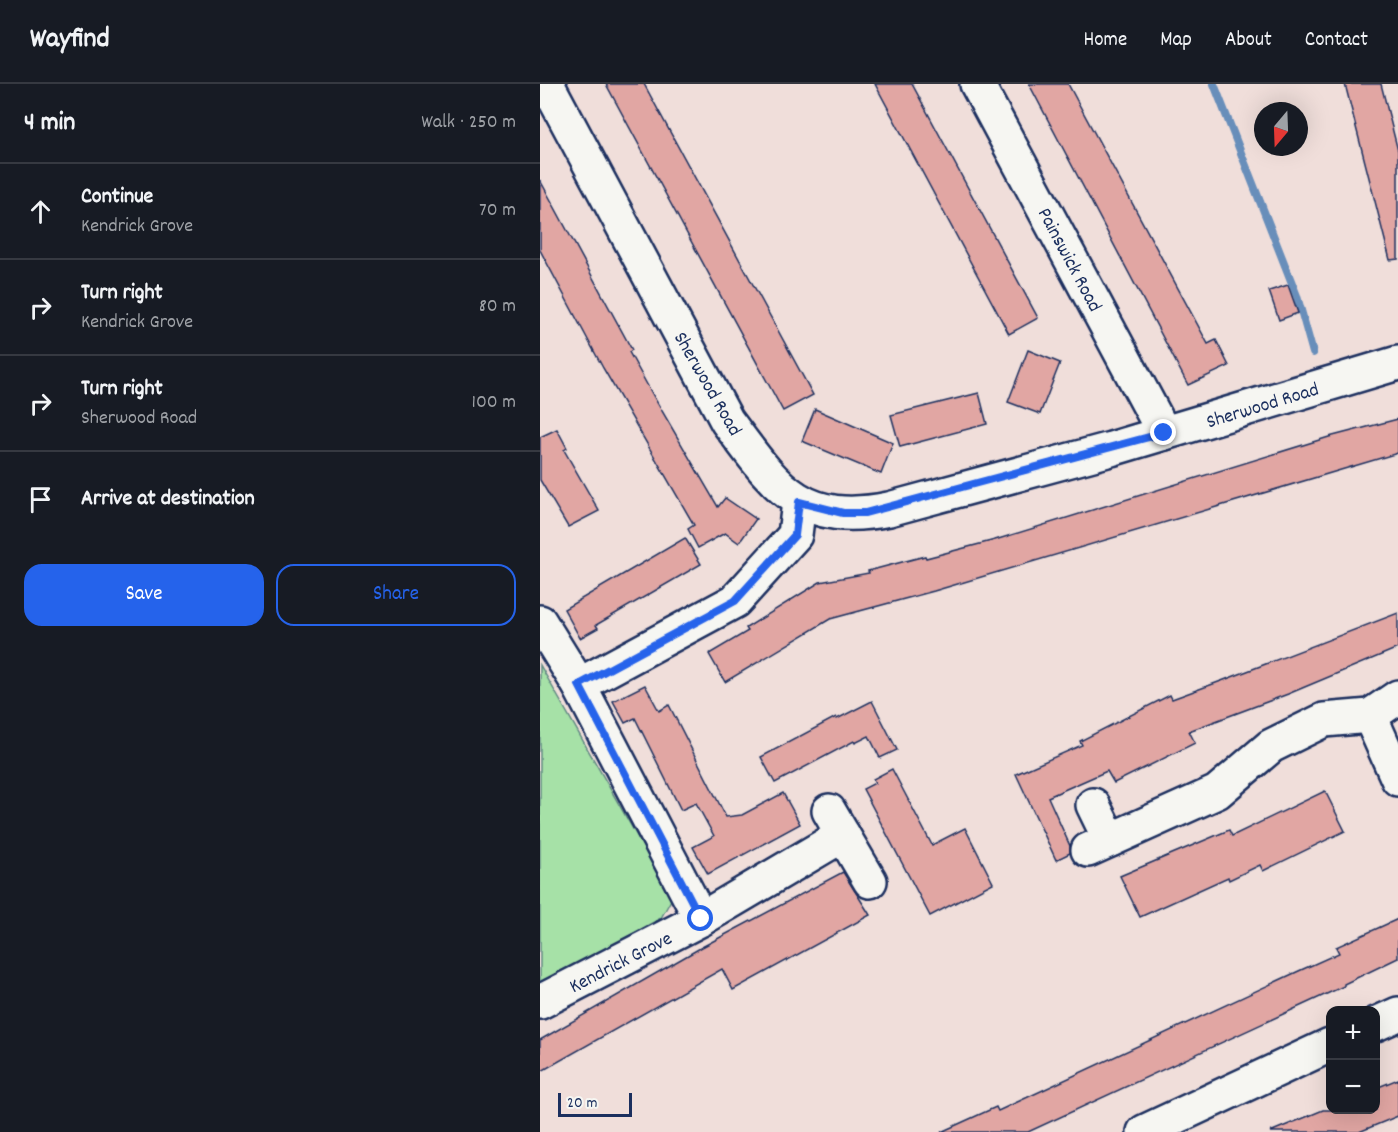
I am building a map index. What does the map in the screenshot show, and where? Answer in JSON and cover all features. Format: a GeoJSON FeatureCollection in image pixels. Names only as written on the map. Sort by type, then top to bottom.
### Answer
{"type":"FeatureCollection","features":[{"type":"Feature","properties":{"kind":"street","name":"Sherwood Road"},"geometry":{"type":"LineString","coordinates":[[547,84],[727,421],[764,471],[799,502],[843,513],[865,513],[1164,433],[1398,363]]}},
{"type":"Feature","properties":{"kind":"street","name":"Painswick Road"},"geometry":{"type":"LineString","coordinates":[[977,84],[1164,433]]}},
{"type":"Feature","properties":{"kind":"street"},"geometry":{"type":"LineString","coordinates":[[579,685],[735,601],[795,535],[799,502]]}},
{"type":"Feature","properties":{"kind":"street"},"geometry":{"type":"LineString","coordinates":[[540,622],[579,685],[701,919]]}},
{"type":"Feature","properties":{"kind":"street"},"geometry":{"type":"LineString","coordinates":[[1093,805],[1099,845],[1217,792],[1271,746],[1324,720],[1370,716],[1398,697]]}},
{"type":"Feature","properties":{"kind":"street"},"geometry":{"type":"LineString","coordinates":[[1370,716],[1398,779]]}},
{"type":"Feature","properties":{"kind":"street","name":"Kendrick Grove"},"geometry":{"type":"LineString","coordinates":[[540,1002],[701,919],[836,823],[870,881]]}},
{"type":"Feature","properties":{"kind":"street"},"geometry":{"type":"LineString","coordinates":[[1380,1022],[1398,1014]]}},
{"type":"Feature","properties":{"kind":"street"},"geometry":{"type":"LineString","coordinates":[[1144,1132],[1326,1047]]}},
{"type":"Feature","properties":{"kind":"green space"},"geometry":{"type":"Polygon","coordinates":[[[540,665],[672,898],[661,918],[540,986],[540,665]]]}},
{"type":"Feature","properties":{"kind":"building"},"geometry":{"type":"Polygon","coordinates":[[[606,84],[644,84],[813,395],[783,411],[606,84]]]}},
{"type":"Feature","properties":{"kind":"building"},"geometry":{"type":"Polygon","coordinates":[[[875,84],[912,84],[1038,318],[1009,334],[875,84]]]}},
{"type":"Feature","properties":{"kind":"building"},"geometry":{"type":"Polygon","coordinates":[[[1029,84],[1068,84],[1208,344],[1216,340],[1229,366],[1188,385],[1029,84]]]}},
{"type":"Feature","properties":{"kind":"building"},"geometry":{"type":"Polygon","coordinates":[[[1345,84],[1381,84],[1398,151],[1398,259],[1390,260],[1345,84]]]}},
{"type":"Feature","properties":{"kind":"building"},"geometry":{"type":"Polygon","coordinates":[[[540,180],[632,350],[629,352],[718,507],[725,498],[756,519],[739,543],[725,533],[698,548],[688,529],[694,525],[603,368],[540,250],[540,180]]]}},
{"type":"Feature","properties":{"kind":"building"},"geometry":{"type":"Polygon","coordinates":[[[1288,285],[1298,313],[1279,320],[1269,291],[1288,285]]]}},
{"type":"Feature","properties":{"kind":"building"},"geometry":{"type":"Polygon","coordinates":[[[1028,350],[1060,363],[1040,414],[1008,402],[1028,350]]]}},
{"type":"Feature","properties":{"kind":"building"},"geometry":{"type":"Polygon","coordinates":[[[979,393],[987,424],[900,447],[891,415],[979,393]]]}},
{"type":"Feature","properties":{"kind":"building"},"geometry":{"type":"Polygon","coordinates":[[[815,409],[893,443],[881,474],[802,441],[815,409]]]}},
{"type":"Feature","properties":{"kind":"building"},"geometry":{"type":"Polygon","coordinates":[[[1398,419],[1398,453],[934,591],[830,619],[725,682],[709,654],[748,631],[746,628],[820,582],[869,573],[868,571],[925,556],[926,558],[995,540],[1329,437],[1398,419]]]}},
{"type":"Feature","properties":{"kind":"building"},"geometry":{"type":"Polygon","coordinates":[[[557,429],[567,448],[564,450],[599,511],[568,527],[540,480],[540,437],[557,429]]]}},
{"type":"Feature","properties":{"kind":"building"},"geometry":{"type":"Polygon","coordinates":[[[685,538],[701,564],[596,625],[598,628],[580,638],[564,609],[685,538]]]}},
{"type":"Feature","properties":{"kind":"building"},"geometry":{"type":"Polygon","coordinates":[[[1398,613],[1398,648],[1288,694],[1189,731],[1195,743],[1114,783],[1107,771],[1048,797],[1070,846],[1070,853],[1056,860],[1016,774],[1082,745],[1080,741],[1170,695],[1172,699],[1398,613]]]}},
{"type":"Feature","properties":{"kind":"building"},"geometry":{"type":"Polygon","coordinates":[[[645,685],[659,711],[669,705],[726,817],[742,815],[783,793],[800,824],[708,874],[693,847],[714,836],[696,803],[681,810],[635,718],[625,723],[613,701],[645,685]]]}},
{"type":"Feature","properties":{"kind":"building"},"geometry":{"type":"Polygon","coordinates":[[[872,701],[897,750],[880,758],[869,736],[855,743],[854,741],[775,783],[761,757],[836,717],[837,719],[872,701]]]}},
{"type":"Feature","properties":{"kind":"building"},"geometry":{"type":"Polygon","coordinates":[[[892,769],[932,845],[965,828],[993,883],[930,916],[863,789],[875,783],[873,779],[892,769]]]}},
{"type":"Feature","properties":{"kind":"building"},"geometry":{"type":"Polygon","coordinates":[[[1325,791],[1345,831],[1263,871],[1260,865],[1140,917],[1120,876],[1229,830],[1232,836],[1325,791]]]}},
{"type":"Feature","properties":{"kind":"building"},"geometry":{"type":"Polygon","coordinates":[[[843,872],[870,915],[733,990],[722,969],[540,1072],[540,1040],[702,947],[843,872]]]}},
{"type":"Feature","properties":{"kind":"building"},"geometry":{"type":"Polygon","coordinates":[[[1398,919],[1398,958],[1344,986],[1028,1132],[941,1132],[996,1107],[998,1111],[1339,953],[1336,947],[1398,919]]]}},
{"type":"Feature","properties":{"kind":"building"},"geometry":{"type":"Polygon","coordinates":[[[1398,1079],[1398,1116],[1359,1132],[1270,1132],[1323,1110],[1326,1110],[1326,1114],[1380,1114],[1380,1086],[1398,1079]]]}},
{"type":"Feature","properties":{"kind":"waterway"},"geometry":{"type":"LineString","coordinates":[[1214,84],[1297,296],[1313,353]]}},
{"type":"Feature","properties":{"kind":"route"},"geometry":{"type":"LineString","coordinates":[[701,919],[579,685],[735,601],[795,535],[799,502],[843,513],[865,513],[889,509],[1164,433]]}}]}
